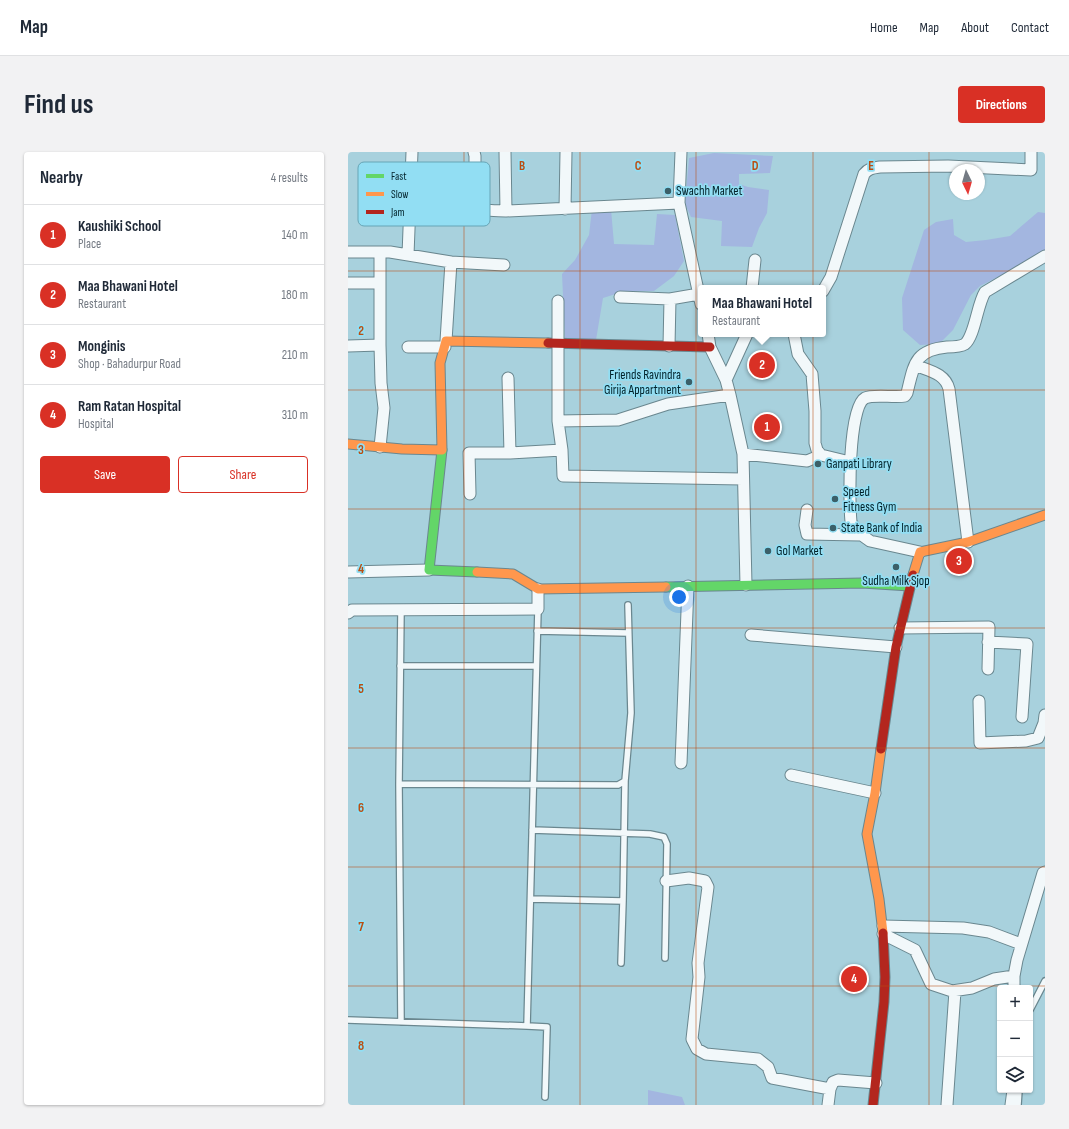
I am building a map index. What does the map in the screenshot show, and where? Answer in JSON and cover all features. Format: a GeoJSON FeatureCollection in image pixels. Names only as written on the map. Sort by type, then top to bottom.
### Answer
{"type":"FeatureCollection","features":[{"type":"Feature","properties":{"kind":"street"},"geometry":{"type":"LineString","coordinates":[[412,152],[412,162]]}},
{"type":"Feature","properties":{"kind":"street"},"geometry":{"type":"LineString","coordinates":[[474,152],[475,162]]}},
{"type":"Feature","properties":{"kind":"street"},"geometry":{"type":"LineString","coordinates":[[505,152],[506,211]]}},
{"type":"Feature","properties":{"kind":"street"},"geometry":{"type":"LineString","coordinates":[[565,209],[566,152]]}},
{"type":"Feature","properties":{"kind":"street"},"geometry":{"type":"LineString","coordinates":[[680,152],[679,203],[698,290]]}},
{"type":"Feature","properties":{"kind":"street"},"geometry":{"type":"LineString","coordinates":[[826,286],[831,277],[864,174],[867,170],[880,167],[948,166],[1032,170],[1031,152]]}},
{"type":"Feature","properties":{"kind":"street"},"geometry":{"type":"LineString","coordinates":[[490,210],[565,209],[679,203]]}},
{"type":"Feature","properties":{"kind":"street"},"geometry":{"type":"LineString","coordinates":[[408,255],[409,226]]}},
{"type":"Feature","properties":{"kind":"street"},"geometry":{"type":"LineString","coordinates":[[348,252],[380,252],[451,262],[504,265]]}},
{"type":"Feature","properties":{"kind":"street"},"geometry":{"type":"LineString","coordinates":[[380,252],[380,345],[381,383],[384,408],[380,447]]}},
{"type":"Feature","properties":{"kind":"street"},"geometry":{"type":"LineString","coordinates":[[1045,256],[985,292],[981,298],[977,316],[968,340],[965,343],[961,346],[933,349],[920,356],[915,365],[905,396],[868,396],[861,401],[855,418],[850,462],[851,522],[856,531],[870,542],[920,552],[968,542],[1045,515]]}},
{"type":"Feature","properties":{"kind":"street"},"geometry":{"type":"LineString","coordinates":[[752,285],[756,260]]}},
{"type":"Feature","properties":{"kind":"street"},"geometry":{"type":"LineString","coordinates":[[429,570],[442,450],[440,364],[446,344],[451,262]]}},
{"type":"Feature","properties":{"kind":"street"},"geometry":{"type":"LineString","coordinates":[[348,283],[379,283]]}},
{"type":"Feature","properties":{"kind":"street"},"geometry":{"type":"LineString","coordinates":[[620,297],[698,299]]}},
{"type":"Feature","properties":{"kind":"street"},"geometry":{"type":"LineString","coordinates":[[669,346],[670,299]]}},
{"type":"Feature","properties":{"kind":"street"},"geometry":{"type":"LineString","coordinates":[[558,301],[558,421],[562,450],[563,476],[743,479]]}},
{"type":"Feature","properties":{"kind":"street"},"geometry":{"type":"LineString","coordinates":[[708,337],[710,347],[726,380],[743,454],[746,585]]}},
{"type":"Feature","properties":{"kind":"street"},"geometry":{"type":"LineString","coordinates":[[726,380],[746,337]]}},
{"type":"Feature","properties":{"kind":"street"},"geometry":{"type":"LineString","coordinates":[[795,337],[798,354],[812,374],[816,450],[821,455],[850,462]]}},
{"type":"Feature","properties":{"kind":"street"},"geometry":{"type":"LineString","coordinates":[[408,347],[446,344],[557,343],[710,347]]}},
{"type":"Feature","properties":{"kind":"street"},"geometry":{"type":"LineString","coordinates":[[348,346],[380,345]]}},
{"type":"Feature","properties":{"kind":"street"},"geometry":{"type":"LineString","coordinates":[[915,365],[941,376],[947,382],[968,542]]}},
{"type":"Feature","properties":{"kind":"street"},"geometry":{"type":"LineString","coordinates":[[508,378],[510,453]]}},
{"type":"Feature","properties":{"kind":"street"},"geometry":{"type":"LineString","coordinates":[[558,421],[618,420],[668,404],[730,395]]}},
{"type":"Feature","properties":{"kind":"street"},"geometry":{"type":"LineString","coordinates":[[348,444],[442,450]]}},
{"type":"Feature","properties":{"kind":"street"},"geometry":{"type":"LineString","coordinates":[[470,494],[470,453],[510,453],[562,450]]}},
{"type":"Feature","properties":{"kind":"street"},"geometry":{"type":"LineString","coordinates":[[743,454],[803,460],[811,460],[821,455]]}},
{"type":"Feature","properties":{"kind":"street"},"geometry":{"type":"LineString","coordinates":[[808,510],[805,525],[807,534],[860,535]]}},
{"type":"Feature","properties":{"kind":"street"},"geometry":{"type":"LineString","coordinates":[[874,1105],[885,977],[883,930],[867,834],[875,793],[896,647],[910,586],[920,552]]}},
{"type":"Feature","properties":{"kind":"street"},"geometry":{"type":"LineString","coordinates":[[348,572],[429,570],[513,574],[538,588],[862,583],[910,586]]}},
{"type":"Feature","properties":{"kind":"street"},"geometry":{"type":"LineString","coordinates":[[681,763],[688,586]]}},
{"type":"Feature","properties":{"kind":"street"},"geometry":{"type":"LineString","coordinates":[[348,613],[352,610],[538,609],[538,588]]}},
{"type":"Feature","properties":{"kind":"street"},"geometry":{"type":"LineString","coordinates":[[900,628],[989,627],[988,669]]}},
{"type":"Feature","properties":{"kind":"street"},"geometry":{"type":"LineString","coordinates":[[750,635],[896,647]]}},
{"type":"Feature","properties":{"kind":"street"},"geometry":{"type":"LineString","coordinates":[[988,642],[1027,644],[1022,717]]}},
{"type":"Feature","properties":{"kind":"street"},"geometry":{"type":"LineString","coordinates":[[979,701],[980,743],[1026,741],[1038,738],[1044,723],[1045,715]]}},
{"type":"Feature","properties":{"kind":"street"},"geometry":{"type":"LineString","coordinates":[[791,775],[875,793]]}},
{"type":"Feature","properties":{"kind":"street"},"geometry":{"type":"LineString","coordinates":[[1014,985],[1014,976],[1021,944],[1043,873],[1045,872]]}},
{"type":"Feature","properties":{"kind":"street"},"geometry":{"type":"LineString","coordinates":[[666,881],[689,878],[705,881],[708,887],[698,963],[692,1039],[697,1049],[706,1054],[758,1059],[768,1067],[772,1078],[830,1089]]}},
{"type":"Feature","properties":{"kind":"street"},"geometry":{"type":"LineString","coordinates":[[883,930],[963,928],[989,932],[1021,944]]}},
{"type":"Feature","properties":{"kind":"street"},"geometry":{"type":"LineString","coordinates":[[883,930],[915,950],[930,984],[955,991],[972,988],[994,979],[1014,976]]}},
{"type":"Feature","properties":{"kind":"street"},"geometry":{"type":"LineString","coordinates":[[947,1105],[955,991]]}},
{"type":"Feature","properties":{"kind":"street"},"geometry":{"type":"LineString","coordinates":[[828,1105],[830,1089],[834,1082],[838,1080],[876,1082]]}},
{"type":"Feature","properties":{"kind":"street"},"geometry":{"type":"LineString","coordinates":[[1011,1105],[1013,1093]]}},
{"type":"Feature","properties":{"kind":"lane"},"geometry":{"type":"LineString","coordinates":[[621,963],[625,782],[631,713],[628,606]]}},
{"type":"Feature","properties":{"kind":"lane"},"geometry":{"type":"LineString","coordinates":[[526,1026],[531,899],[538,609]]}},
{"type":"Feature","properties":{"kind":"lane"},"geometry":{"type":"LineString","coordinates":[[401,610],[399,784],[401,1022]]}},
{"type":"Feature","properties":{"kind":"lane"},"geometry":{"type":"LineString","coordinates":[[537,631],[628,633]]}},
{"type":"Feature","properties":{"kind":"lane"},"geometry":{"type":"LineString","coordinates":[[400,666],[536,666]]}},
{"type":"Feature","properties":{"kind":"lane"},"geometry":{"type":"LineString","coordinates":[[399,784],[618,785],[625,782]]}},
{"type":"Feature","properties":{"kind":"lane"},"geometry":{"type":"LineString","coordinates":[[532,830],[650,834],[664,837],[667,844],[665,958]]}},
{"type":"Feature","properties":{"kind":"lane"},"geometry":{"type":"LineString","coordinates":[[531,899],[623,900]]}},
{"type":"Feature","properties":{"kind":"lane"},"geometry":{"type":"LineString","coordinates":[[1033,1004],[1045,981]]}},
{"type":"Feature","properties":{"kind":"lane"},"geometry":{"type":"LineString","coordinates":[[348,1020],[547,1028],[545,1097]]}},
{"type":"Feature","properties":{"kind":"lane"},"geometry":{"type":"LineString","coordinates":[[1018,1105],[1019,1093]]}},
{"type":"Feature","properties":{"kind":"water"},"geometry":{"type":"Polygon","coordinates":[[[714,153],[773,156],[770,173],[739,174],[739,184],[769,190],[767,213],[759,228],[752,247],[721,246],[722,221],[691,217],[685,204],[689,158],[714,153]]]}},
{"type":"Feature","properties":{"kind":"water"},"geometry":{"type":"Polygon","coordinates":[[[592,209],[611,209],[614,244],[654,245],[657,214],[675,215],[684,261],[674,276],[654,291],[625,291],[603,298],[596,340],[565,338],[562,274],[575,260],[589,235],[592,209]]]}},
{"type":"Feature","properties":{"kind":"water"},"geometry":{"type":"Polygon","coordinates":[[[1038,212],[1045,213],[1045,253],[980,286],[971,295],[953,330],[939,344],[920,345],[903,330],[902,298],[924,230],[936,222],[953,219],[954,235],[966,242],[986,240],[1010,236],[1038,212]]]}},
{"type":"Feature","properties":{"kind":"water"},"geometry":{"type":"Polygon","coordinates":[[[648,1090],[682,1097],[685,1105],[648,1105],[648,1090]]]}},
{"type":"Feature","properties":{"kind":"traffic: fast"},"geometry":{"type":"LineString","coordinates":[[442,450],[429,570],[477,572]]}},
{"type":"Feature","properties":{"kind":"traffic: fast"},"geometry":{"type":"LineString","coordinates":[[666,587],[862,583],[910,586]]}},
{"type":"Feature","properties":{"kind":"traffic: slow"},"geometry":{"type":"LineString","coordinates":[[348,444],[402,449],[442,450],[440,363],[446,341],[548,343]]}},
{"type":"Feature","properties":{"kind":"traffic: slow"},"geometry":{"type":"LineString","coordinates":[[913,575],[920,552],[968,542],[1045,515]]}},
{"type":"Feature","properties":{"kind":"traffic: slow"},"geometry":{"type":"LineString","coordinates":[[477,572],[513,574],[538,589],[666,587]]}},
{"type":"Feature","properties":{"kind":"traffic: slow"},"geometry":{"type":"LineString","coordinates":[[881,749],[875,793],[867,834],[879,899],[883,933]]}},
{"type":"Feature","properties":{"kind":"traffic: jam"},"geometry":{"type":"LineString","coordinates":[[548,343],[710,347]]}},
{"type":"Feature","properties":{"kind":"traffic: jam"},"geometry":{"type":"LineString","coordinates":[[881,749],[896,647],[913,575]]}},
{"type":"Feature","properties":{"kind":"traffic: jam"},"geometry":{"type":"LineString","coordinates":[[873,1105],[884,1002],[885,977],[883,933]]}},
{"type":"Feature","properties":{"kind":"place","name":"Swachh Market"},"geometry":{"type":"Point","coordinates":[668,191]}},
{"type":"Feature","properties":{"kind":"place","name":"Maa Bhawani Hotel"},"geometry":{"type":"Point","coordinates":[762,365]}},
{"type":"Feature","properties":{"kind":"place","name":"Friends Ravindra Girija Appartment"},"geometry":{"type":"Point","coordinates":[689,382]}},
{"type":"Feature","properties":{"kind":"place","name":"Kaushiki School"},"geometry":{"type":"Point","coordinates":[767,427]}},
{"type":"Feature","properties":{"kind":"place","name":"Ganpati Library"},"geometry":{"type":"Point","coordinates":[818,464]}},
{"type":"Feature","properties":{"kind":"place","name":"Speed Fitness Gym"},"geometry":{"type":"Point","coordinates":[835,499]}},
{"type":"Feature","properties":{"kind":"place","name":"State Bank of India"},"geometry":{"type":"Point","coordinates":[833,528]}},
{"type":"Feature","properties":{"kind":"place","name":"Gol Market"},"geometry":{"type":"Point","coordinates":[768,551]}},
{"type":"Feature","properties":{"kind":"place","name":"Monginis"},"geometry":{"type":"Point","coordinates":[959,561]}},
{"type":"Feature","properties":{"kind":"place","name":"Sudha Milk Sjop"},"geometry":{"type":"Point","coordinates":[896,567]}},
{"type":"Feature","properties":{"kind":"place","name":"Ram Ratan Hospital"},"geometry":{"type":"Point","coordinates":[854,979]}}]}
